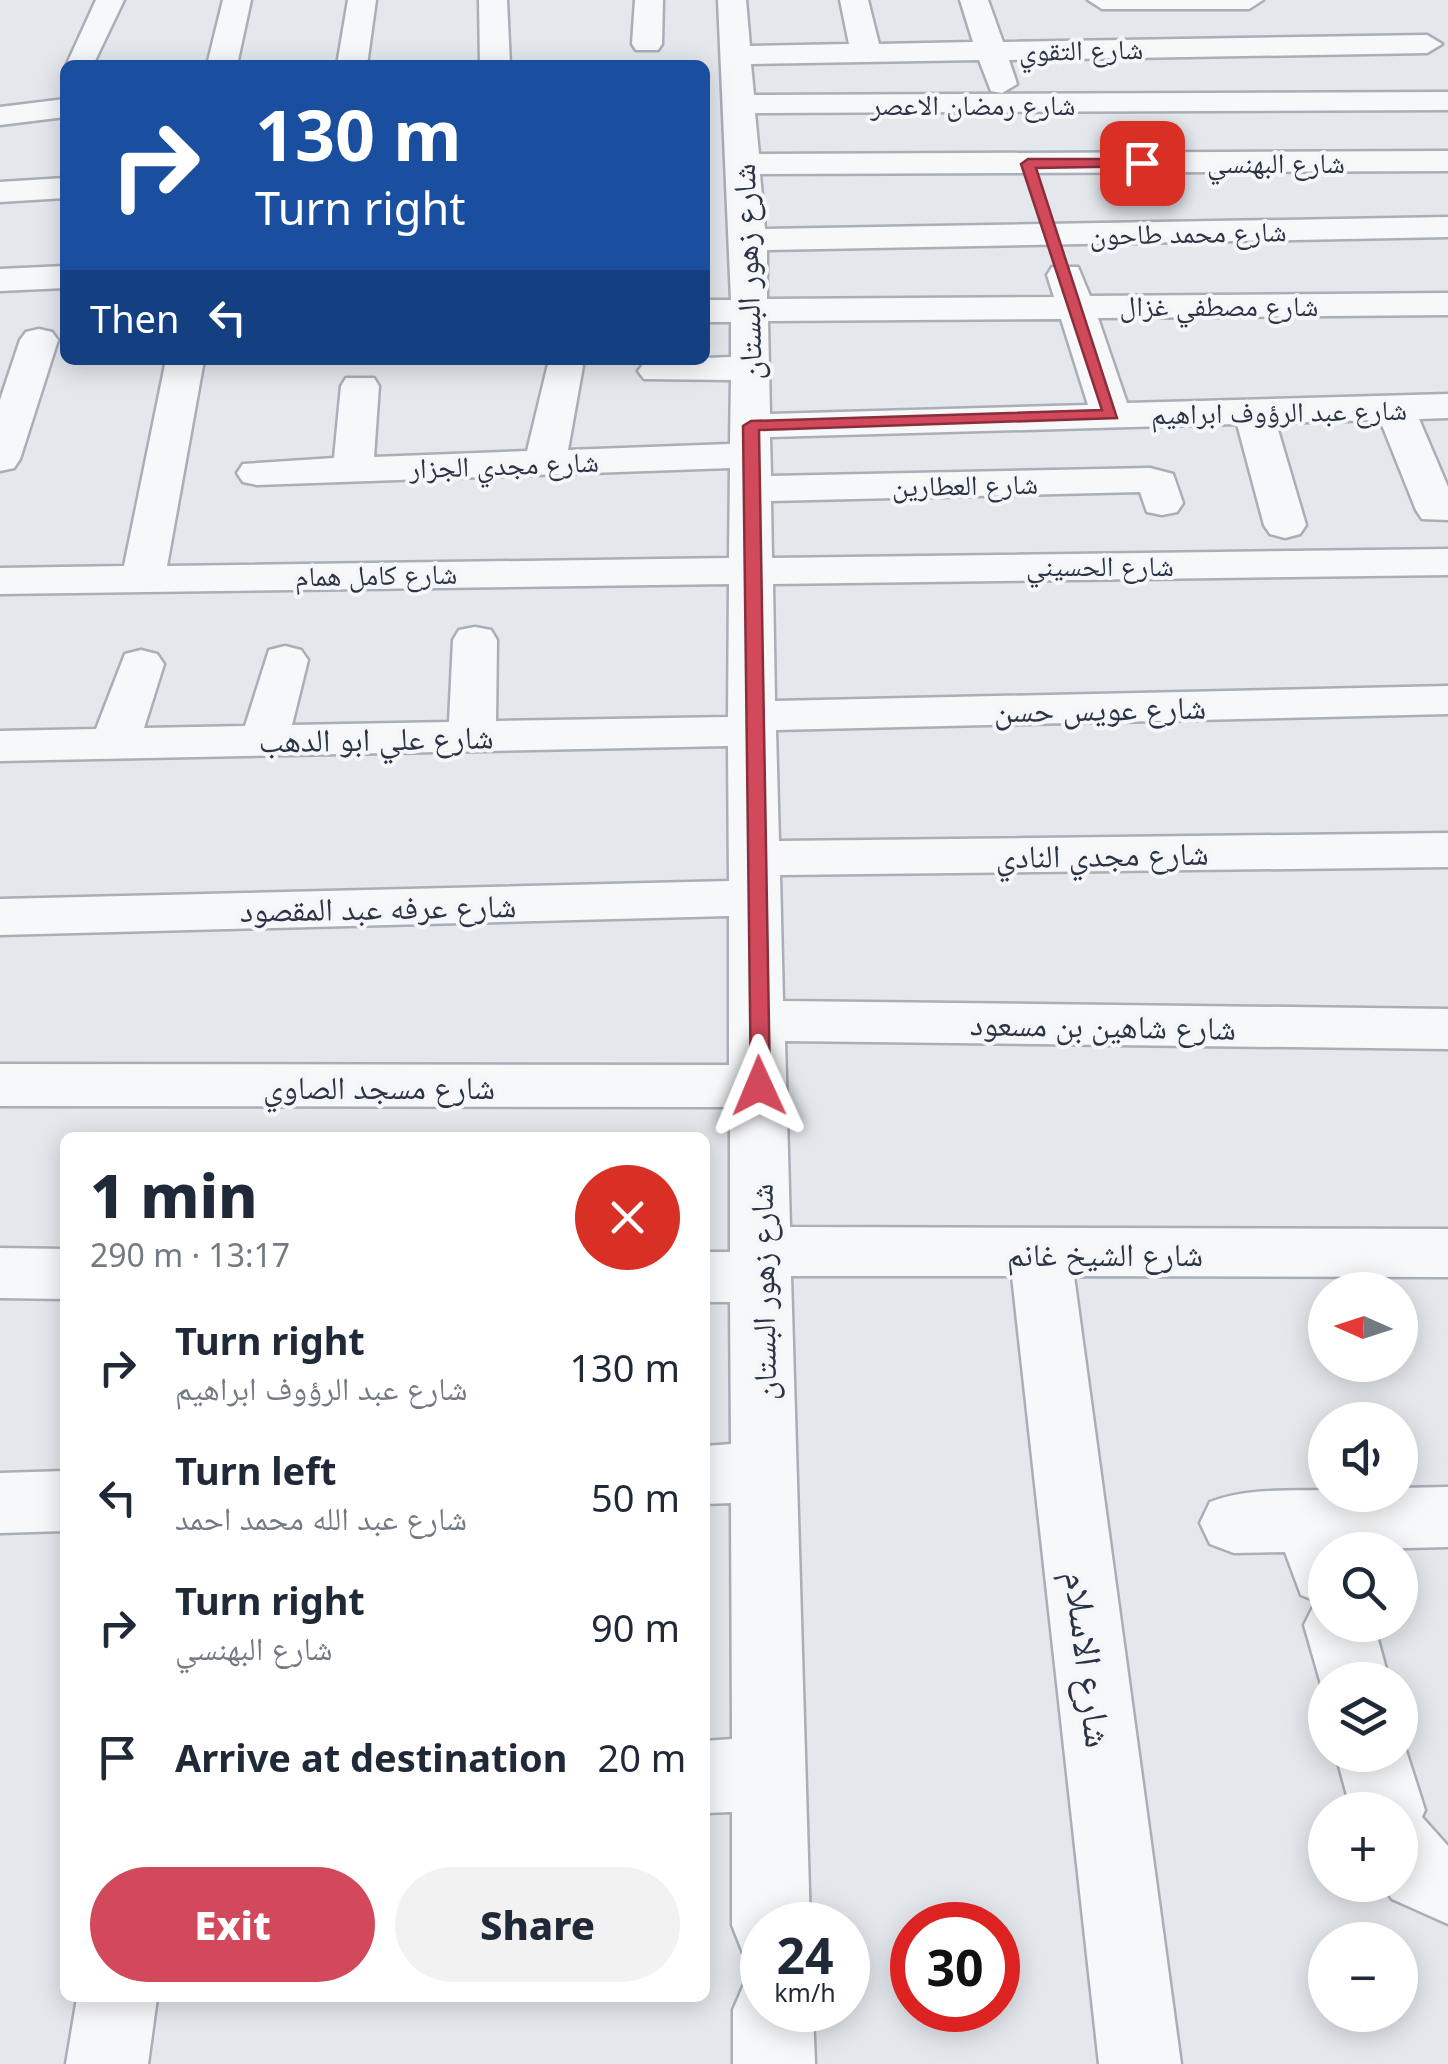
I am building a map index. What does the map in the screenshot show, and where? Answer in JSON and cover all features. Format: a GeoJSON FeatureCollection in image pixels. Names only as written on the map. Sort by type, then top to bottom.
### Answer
{"type":"FeatureCollection","features":[{"type":"Feature","properties":{"kind":"street"},"geometry":{"type":"LineString","coordinates":[[80,60],[110,0]]}},
{"type":"Feature","properties":{"kind":"street"},"geometry":{"type":"LineString","coordinates":[[223,60],[238,0]]}},
{"type":"Feature","properties":{"kind":"street"},"geometry":{"type":"LineString","coordinates":[[353,60],[362,0]]}},
{"type":"Feature","properties":{"kind":"street"},"geometry":{"type":"LineString","coordinates":[[493,0],[494,60]]}},
{"type":"Feature","properties":{"kind":"street"},"geometry":{"type":"LineString","coordinates":[[647,44],[650,0]]}},
{"type":"Feature","properties":{"kind":"street","name":"شارع زهور البستان"},"geometry":{"type":"LineString","coordinates":[[732,0],[730,115],[739,247],[728,310],[750,368],[759,1086],[742,1268],[735,1474],[737,1775],[767,1902]]}},
{"type":"Feature","properties":{"kind":"street"},"geometry":{"type":"LineString","coordinates":[[854,0],[866,52]]}},
{"type":"Feature","properties":{"kind":"street"},"geometry":{"type":"LineString","coordinates":[[974,0],[1111,415]]}},
{"type":"Feature","properties":{"kind":"street"},"geometry":{"type":"LineString","coordinates":[[1102,0],[1249,0]]}},
{"type":"Feature","properties":{"kind":"street"},"geometry":{"type":"LineString","coordinates":[[1424,28],[1448,82]]}},
{"type":"Feature","properties":{"kind":"street","name":"شارع التقوي"},"geometry":{"type":"LineString","coordinates":[[730,115],[866,52],[991,51],[1424,28]]}},
{"type":"Feature","properties":{"kind":"street","name":"شارع رمضان الاعصر"},"geometry":{"type":"LineString","coordinates":[[730,115],[1448,82]]}},
{"type":"Feature","properties":{"kind":"street"},"geometry":{"type":"LineString","coordinates":[[0,116],[58,110]]}},
{"type":"Feature","properties":{"kind":"street","name":"شارع البهنسي"},"geometry":{"type":"LineString","coordinates":[[730,115],[1028,164],[1448,162]]}},
{"type":"Feature","properties":{"kind":"street"},"geometry":{"type":"LineString","coordinates":[[0,192],[60,188]]}},
{"type":"Feature","properties":{"kind":"street","name":"شارع محمد طاحون"},"geometry":{"type":"LineString","coordinates":[[739,247],[1051,234],[1448,227]]}},
{"type":"Feature","properties":{"kind":"street"},"geometry":{"type":"LineString","coordinates":[[0,280],[60,277]]}},
{"type":"Feature","properties":{"kind":"street","name":"شارع مصطفي غزال"},"geometry":{"type":"LineString","coordinates":[[728,310],[1448,304]]}},
{"type":"Feature","properties":{"kind":"street"},"geometry":{"type":"LineString","coordinates":[[0,342],[52,339],[0,459]]}},
{"type":"Feature","properties":{"kind":"street"},"geometry":{"type":"LineString","coordinates":[[143,579],[184,365]]}},
{"type":"Feature","properties":{"kind":"street"},"geometry":{"type":"LineString","coordinates":[[545,463],[564,366]]}},
{"type":"Feature","properties":{"kind":"street"},"geometry":{"type":"LineString","coordinates":[[657,371],[750,368]]}},
{"type":"Feature","properties":{"kind":"street"},"geometry":{"type":"LineString","coordinates":[[353,470],[360,386]]}},
{"type":"Feature","properties":{"kind":"street","name":"شارع عبد الرؤوف ابراهيم"},"geometry":{"type":"LineString","coordinates":[[750,456],[1111,415],[1448,406]]}},
{"type":"Feature","properties":{"kind":"street"},"geometry":{"type":"LineString","coordinates":[[1395,408],[1437,510]]}},
{"type":"Feature","properties":{"kind":"street"},"geometry":{"type":"LineString","coordinates":[[1253,412],[1284,525]]}},
{"type":"Feature","properties":{"kind":"street","name":"شارع مجدي الجزار"},"geometry":{"type":"LineString","coordinates":[[257,473],[750,456]]}},
{"type":"Feature","properties":{"kind":"street","name":"شارع العطارين"},"geometry":{"type":"LineString","coordinates":[[750,456],[1150,480],[1158,483],[1162,503]]}},
{"type":"Feature","properties":{"kind":"street","name":"شارع الحسيني"},"geometry":{"type":"LineString","coordinates":[[751,568],[1448,562]]}},
{"type":"Feature","properties":{"kind":"street","name":"شارع كامل همام"},"geometry":{"type":"LineString","coordinates":[[0,581],[751,568]]}},
{"type":"Feature","properties":{"kind":"street"},"geometry":{"type":"LineString","coordinates":[[472,736],[475,640]]}},
{"type":"Feature","properties":{"kind":"street"},"geometry":{"type":"LineString","coordinates":[[264,740],[285,660]]}},
{"type":"Feature","properties":{"kind":"street"},"geometry":{"type":"LineString","coordinates":[[116,744],[140,664]]}},
{"type":"Feature","properties":{"kind":"street","name":"شارع عويس حسن"},"geometry":{"type":"LineString","coordinates":[[752,723],[1448,700]]}},
{"type":"Feature","properties":{"kind":"street","name":"شارع علي ابو الدهب"},"geometry":{"type":"LineString","coordinates":[[0,746],[472,736],[752,723]]}},
{"type":"Feature","properties":{"kind":"street","name":"شارع مجدي النادي"},"geometry":{"type":"LineString","coordinates":[[755,878],[1448,850]]}},
{"type":"Feature","properties":{"kind":"street","name":"شارع عرفه عبد المقصود"},"geometry":{"type":"LineString","coordinates":[[0,917],[755,878]]}},
{"type":"Feature","properties":{"kind":"street","name":"شارع شاهين بن مسعود"},"geometry":{"type":"LineString","coordinates":[[757,1020],[1448,1029]]}},
{"type":"Feature","properties":{"kind":"street","name":"شارع مسجد الصاوي"},"geometry":{"type":"LineString","coordinates":[[0,1086],[759,1086]]}},
{"type":"Feature","properties":{"kind":"street","name":"شارع الشيخ غانم"},"geometry":{"type":"LineString","coordinates":[[742,1268],[1040,1253],[1448,1252]]}},
{"type":"Feature","properties":{"kind":"street","name":"شارع الاسلام"},"geometry":{"type":"LineString","coordinates":[[1040,1253],[1140,2064]]}},
{"type":"Feature","properties":{"kind":"street"},"geometry":{"type":"LineString","coordinates":[[0,1273],[60,1274]]}},
{"type":"Feature","properties":{"kind":"street"},"geometry":{"type":"LineString","coordinates":[[0,1503],[60,1500]]}},
{"type":"Feature","properties":{"kind":"street"},"geometry":{"type":"LineString","coordinates":[[1379,1532],[1448,1516]]}},
{"type":"Feature","properties":{"kind":"street"},"geometry":{"type":"LineString","coordinates":[[1234,1523],[1308,1543]]}},
{"type":"Feature","properties":{"kind":"street"},"geometry":{"type":"LineString","coordinates":[[1418,1871],[1448,1886]]}},
{"type":"Feature","properties":{"kind":"street"},"geometry":{"type":"LineString","coordinates":[[107,2064],[117,2002]]}},
{"type":"Feature","properties":{"kind":"street"},"geometry":{"type":"LineString","coordinates":[[773,2032],[774,2064]]}},
{"type":"Feature","properties":{"kind":"route"},"geometry":{"type":"LineString","coordinates":[[759,1086],[751,426],[1111,415],[1028,164],[1142,163]]}}]}
